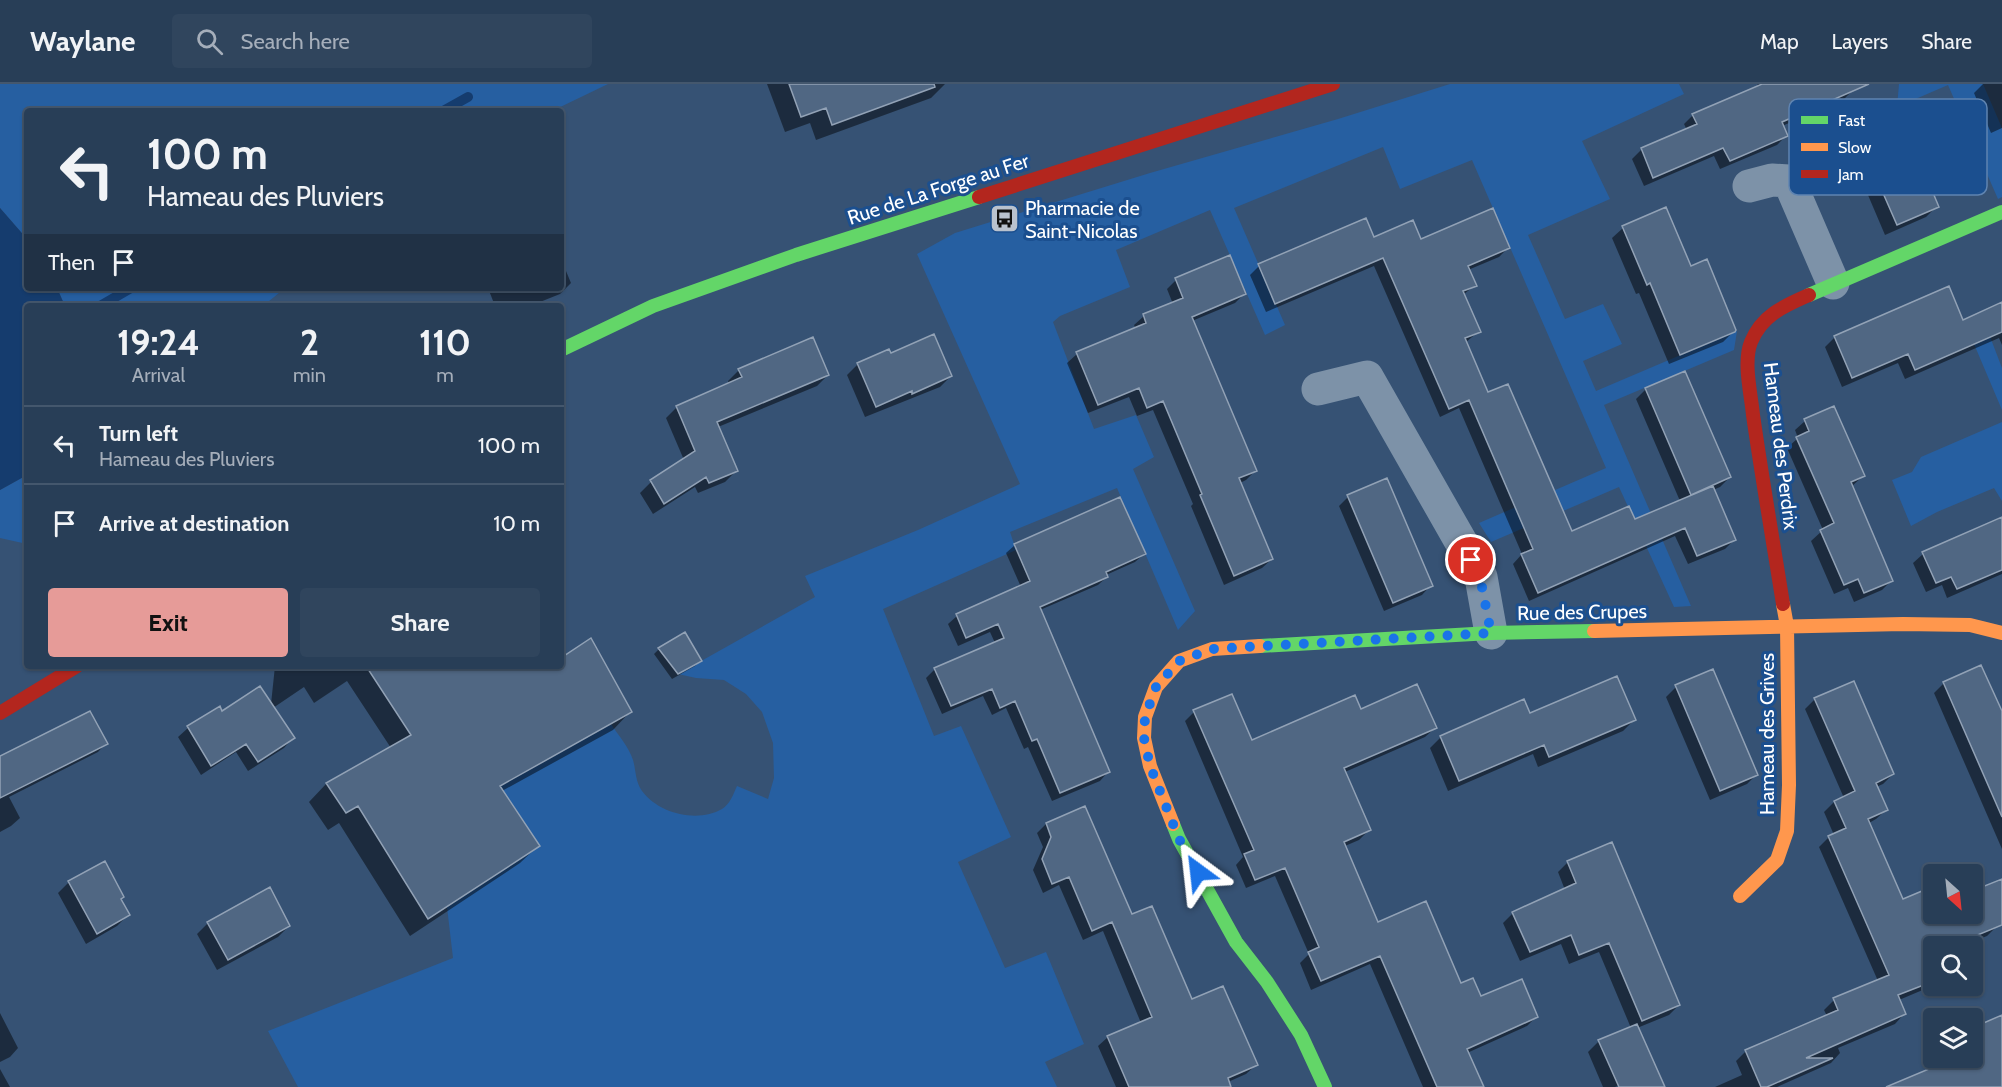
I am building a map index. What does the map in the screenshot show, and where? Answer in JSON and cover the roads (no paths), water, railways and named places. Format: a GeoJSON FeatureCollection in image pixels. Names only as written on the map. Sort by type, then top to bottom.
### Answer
{"type":"FeatureCollection","features":[{"type":"Feature","properties":{"kind":"street","name":"Rue de La Forge au Fer"},"geometry":{"type":"LineString","coordinates":[[564,349],[653,306],[796,255],[1333,84]]}},
{"type":"Feature","properties":{"kind":"street"},"geometry":{"type":"LineString","coordinates":[[1749,186],[1772,180],[1789,181]]}},
{"type":"Feature","properties":{"kind":"street"},"geometry":{"type":"LineString","coordinates":[[1795,195],[1833,283]]}},
{"type":"Feature","properties":{"kind":"street","name":"Hameau des Perdrix"},"geometry":{"type":"LineString","coordinates":[[1787,626],[1759,458],[1748,372],[1750,344],[1762,322],[1781,308],[1833,283],[2002,212]]}},
{"type":"Feature","properties":{"kind":"street"},"geometry":{"type":"LineString","coordinates":[[1318,389],[1367,377],[1480,577],[1491,633]]}},
{"type":"Feature","properties":{"kind":"street","name":"Rue des Crupes"},"geometry":{"type":"LineString","coordinates":[[1325,1087],[1301,1035],[1267,981],[1236,942],[1179,839],[1150,766],[1144,738],[1145,717],[1156,687],[1179,661],[1212,649],[1491,633],[1903,624],[1970,625],[2002,633]]}},
{"type":"Feature","properties":{"kind":"street","name":"Hameau des Grives"},"geometry":{"type":"LineString","coordinates":[[1740,896],[1777,860],[1787,831],[1789,785],[1787,626]]}},
{"type":"Feature","properties":{"kind":"street"},"geometry":{"type":"LineString","coordinates":[[0,713],[72,669]]}},
{"type":"Feature","properties":{"kind":"waterway"},"geometry":{"type":"LineString","coordinates":[[448,108],[468,97]]}},
{"type":"Feature","properties":{"kind":"waterway"},"geometry":{"type":"LineString","coordinates":[[105,303],[126,291]]}},
{"type":"Feature","properties":{"kind":"place","name":"Pharmacie de Saint-Nicolas"},"geometry":{"type":"Point","coordinates":[1004,219]}}]}
